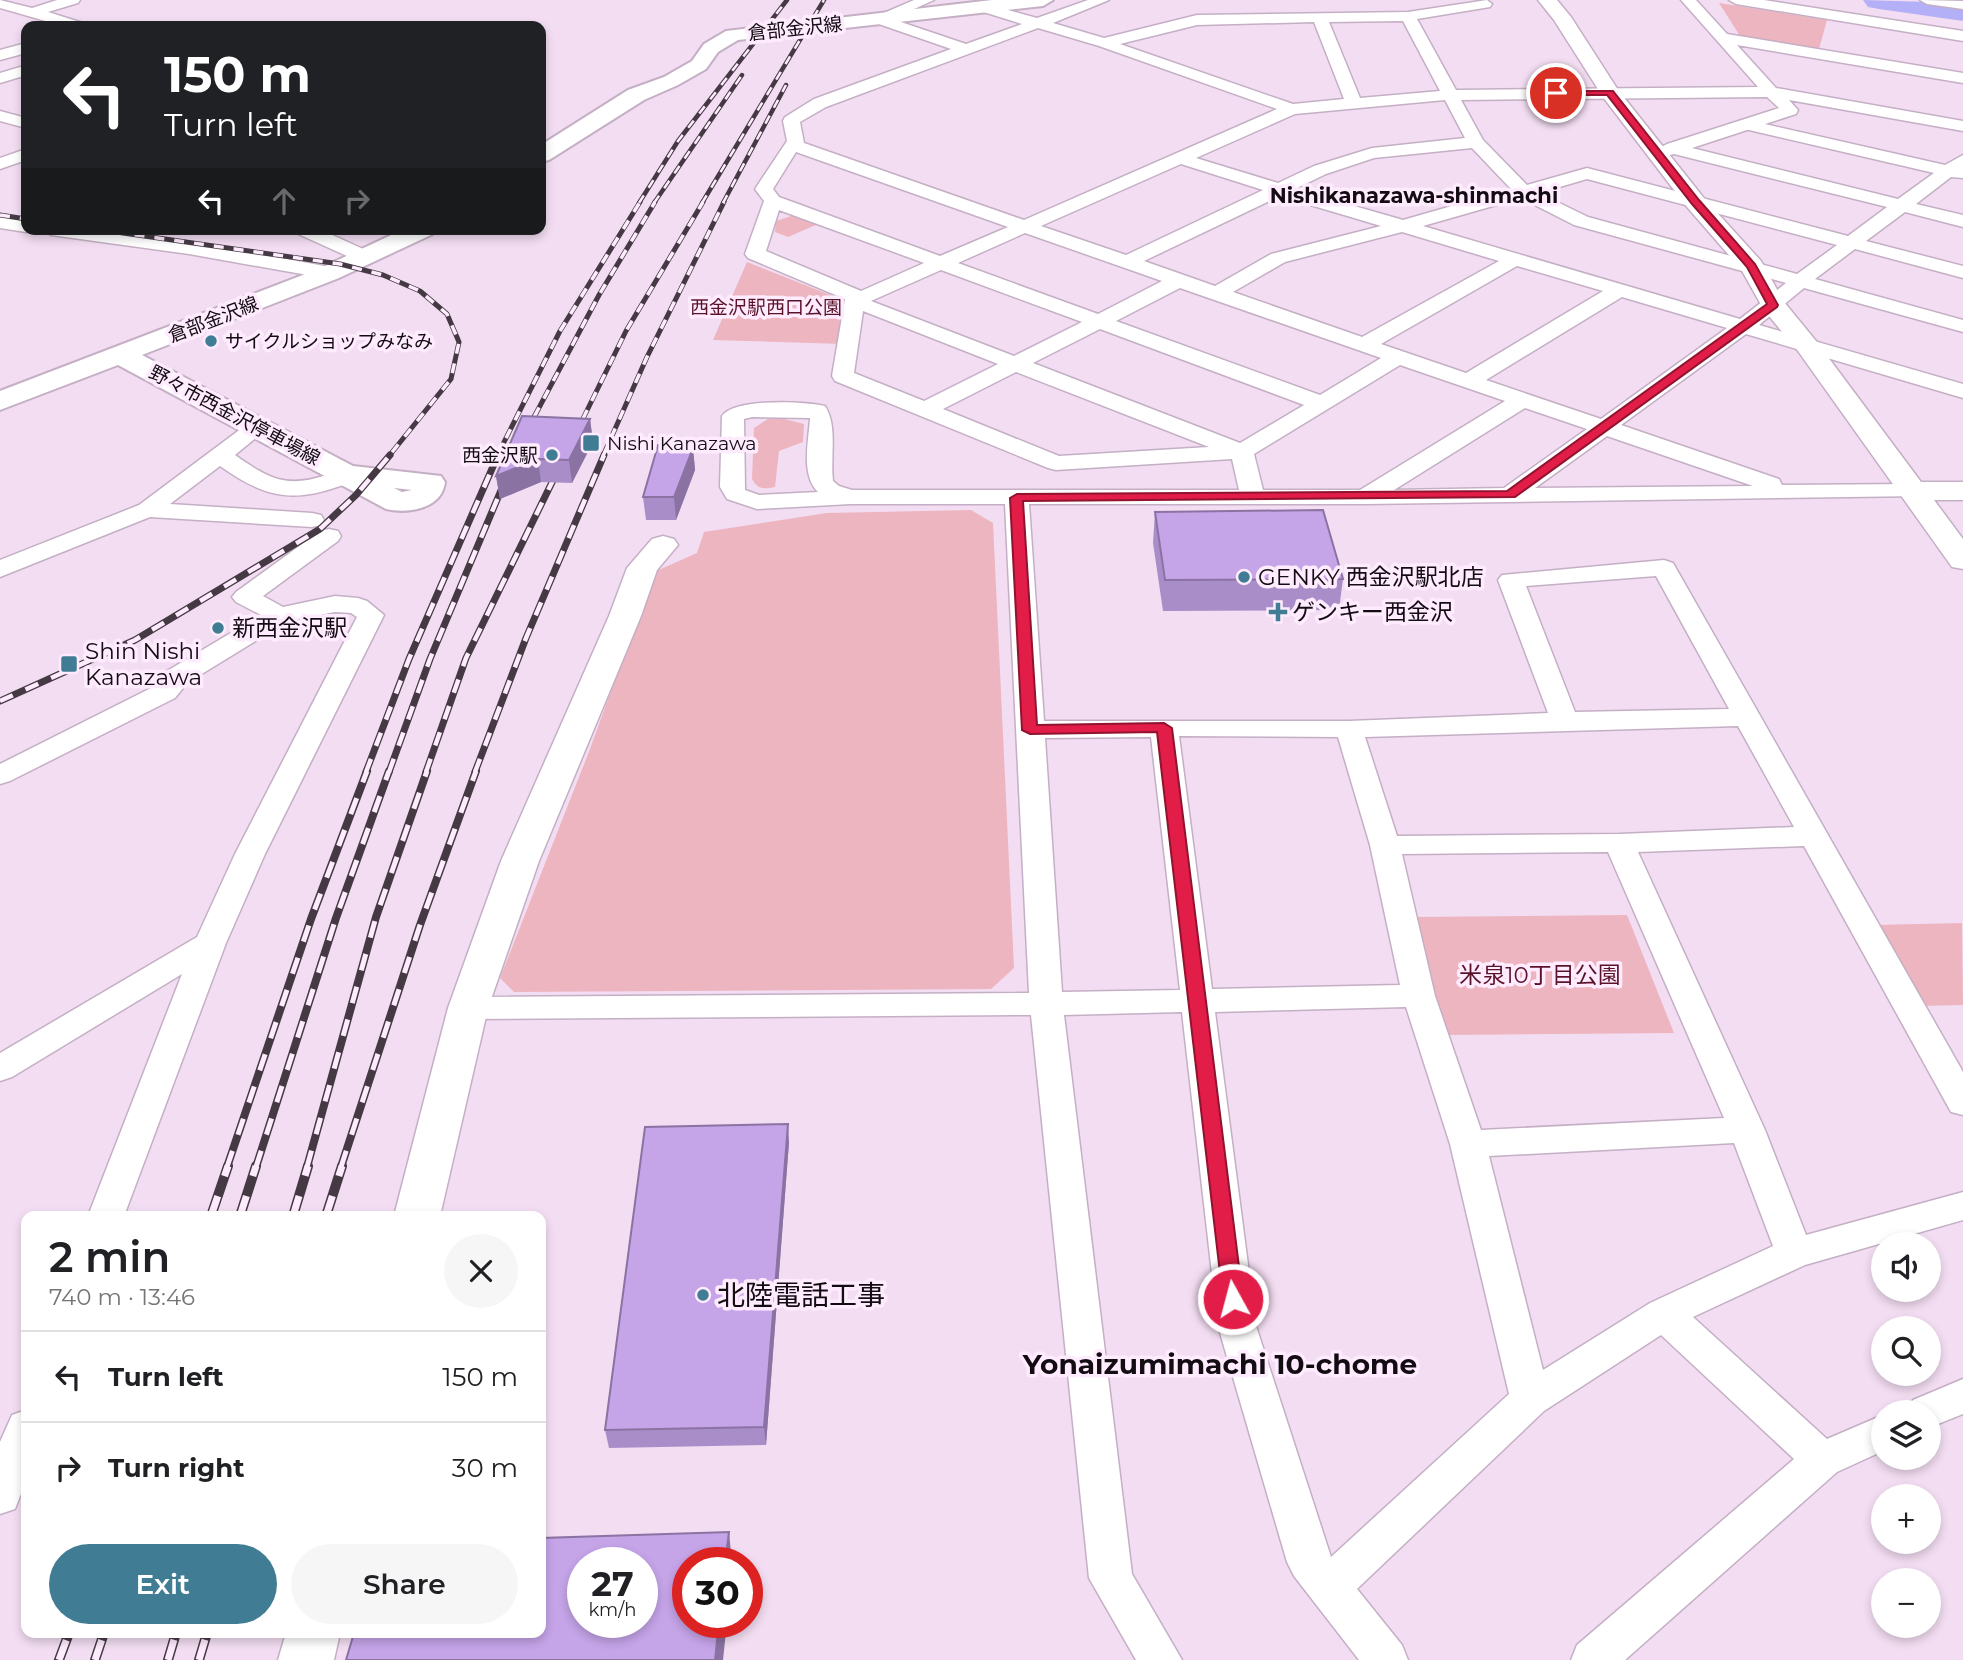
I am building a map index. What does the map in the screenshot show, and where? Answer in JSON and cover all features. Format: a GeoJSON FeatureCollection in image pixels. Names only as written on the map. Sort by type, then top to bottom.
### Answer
{"type":"FeatureCollection","features":[{"type":"Feature","properties":{"kind":"main road","name":"倉部金沢線"},"geometry":{"type":"LineString","coordinates":[[546,152],[636,95],[671,81],[699,65],[711,48],[733,35],[1043,0]]}},
{"type":"Feature","properties":{"kind":"main road"},"geometry":{"type":"LineString","coordinates":[[733,35],[747,12]]}},
{"type":"Feature","properties":{"kind":"main road","name":"倉部金沢線"},"geometry":{"type":"LineString","coordinates":[[0,401],[330,273],[411,235]]}},
{"type":"Feature","properties":{"kind":"main road","name":"野々市西金沢停車場線"},"geometry":{"type":"LineString","coordinates":[[121,355],[349,475]]}},
{"type":"Feature","properties":{"kind":"street"},"geometry":{"type":"LineString","coordinates":[[0,17],[73,0]]}},
{"type":"Feature","properties":{"kind":"street"},"geometry":{"type":"LineString","coordinates":[[878,19],[885,14],[927,0]]}},
{"type":"Feature","properties":{"kind":"street"},"geometry":{"type":"LineString","coordinates":[[1102,0],[800,113],[791,121],[796,143],[792,145],[764,189],[773,201],[1323,404]]}},
{"type":"Feature","properties":{"kind":"street"},"geometry":{"type":"LineString","coordinates":[[1317,0],[1331,6],[1327,17],[1353,102]]}},
{"type":"Feature","properties":{"kind":"street"},"geometry":{"type":"LineString","coordinates":[[1104,43],[1197,20],[1408,16],[1477,2],[1502,0]]}},
{"type":"Feature","properties":{"kind":"street"},"geometry":{"type":"LineString","coordinates":[[1547,0],[1562,17],[1609,93],[1666,151],[1695,202],[1752,266],[1773,305],[1807,345],[1960,553]]}},
{"type":"Feature","properties":{"kind":"street"},"geometry":{"type":"LineString","coordinates":[[1666,151],[1790,110],[1688,0]]}},
{"type":"Feature","properties":{"kind":"street"},"geometry":{"type":"LineString","coordinates":[[1736,0],[1963,36]]}},
{"type":"Feature","properties":{"kind":"street"},"geometry":{"type":"LineString","coordinates":[[1927,0],[1963,5]]}},
{"type":"Feature","properties":{"kind":"street"},"geometry":{"type":"LineString","coordinates":[[0,3],[61,21]]}},
{"type":"Feature","properties":{"kind":"street"},"geometry":{"type":"LineString","coordinates":[[979,6],[1104,43],[1292,108]]}},
{"type":"Feature","properties":{"kind":"street"},"geometry":{"type":"LineString","coordinates":[[1408,16],[1476,142],[1524,192],[1581,220],[1963,326]]}},
{"type":"Feature","properties":{"kind":"street"},"geometry":{"type":"LineString","coordinates":[[878,19],[966,49]]}},
{"type":"Feature","properties":{"kind":"street"},"geometry":{"type":"LineString","coordinates":[[1723,38],[1963,78]]}},
{"type":"Feature","properties":{"kind":"street"},"geometry":{"type":"LineString","coordinates":[[0,55],[21,49]]}},
{"type":"Feature","properties":{"kind":"street"},"geometry":{"type":"LineString","coordinates":[[0,78],[21,72]]}},
{"type":"Feature","properties":{"kind":"street"},"geometry":{"type":"LineString","coordinates":[[857,299],[1292,108],[1449,95],[1771,92],[1963,126]]}},
{"type":"Feature","properties":{"kind":"street"},"geometry":{"type":"LineString","coordinates":[[2,117],[21,122]]}},
{"type":"Feature","properties":{"kind":"street"},"geometry":{"type":"LineString","coordinates":[[1747,124],[1958,169]]}},
{"type":"Feature","properties":{"kind":"street"},"geometry":{"type":"LineString","coordinates":[[1127,262],[1320,170],[1372,153],[1476,142]]}},
{"type":"Feature","properties":{"kind":"street"},"geometry":{"type":"LineString","coordinates":[[792,145],[1467,382],[1796,492]]}},
{"type":"Feature","properties":{"kind":"street"},"geometry":{"type":"LineString","coordinates":[[1666,151],[1963,221]]}},
{"type":"Feature","properties":{"kind":"street"},"geometry":{"type":"LineString","coordinates":[[0,164],[21,157]]}},
{"type":"Feature","properties":{"kind":"street"},"geometry":{"type":"LineString","coordinates":[[1179,158],[1618,291],[1963,391]]}},
{"type":"Feature","properties":{"kind":"street"},"geometry":{"type":"LineString","coordinates":[[1510,495],[1773,305],[1800,281],[1902,205],[1958,169]]}},
{"type":"Feature","properties":{"kind":"street"},"geometry":{"type":"LineString","coordinates":[[1217,293],[1278,258],[1403,226],[1587,173],[1963,272]]}},
{"type":"Feature","properties":{"kind":"street"},"geometry":{"type":"LineString","coordinates":[[773,201],[755,254],[857,299],[1242,452]]}},
{"type":"Feature","properties":{"kind":"street"},"geometry":{"type":"LineString","coordinates":[[0,222],[21,225]]}},
{"type":"Feature","properties":{"kind":"street"},"geometry":{"type":"LineString","coordinates":[[95,235],[189,248],[330,273]]}},
{"type":"Feature","properties":{"kind":"street"},"geometry":{"type":"LineString","coordinates":[[316,235],[365,257]]}},
{"type":"Feature","properties":{"kind":"street"},"geometry":{"type":"LineString","coordinates":[[1364,345],[1514,260]]}},
{"type":"Feature","properties":{"kind":"street"},"geometry":{"type":"LineString","coordinates":[[928,408],[1180,280]]}},
{"type":"Feature","properties":{"kind":"street"},"geometry":{"type":"LineString","coordinates":[[1467,382],[1618,291]]}},
{"type":"Feature","properties":{"kind":"street"},"geometry":{"type":"LineString","coordinates":[[857,299],[843,376],[928,408],[1056,463],[1242,452],[1398,357]]}},
{"type":"Feature","properties":{"kind":"street"},"geometry":{"type":"LineString","coordinates":[[1366,497],[1522,400]]}},
{"type":"Feature","properties":{"kind":"street"},"geometry":{"type":"LineString","coordinates":[[851,497],[831,491],[822,483],[808,477],[815,422],[799,414],[752,412],[735,418],[735,490],[757,502],[851,497],[1366,497],[1963,491]]}},
{"type":"Feature","properties":{"kind":"street"},"geometry":{"type":"LineString","coordinates":[[0,569],[147,510],[258,427]]}},
{"type":"Feature","properties":{"kind":"street"},"geometry":{"type":"LineString","coordinates":[[1242,452],[1253,497]]}},
{"type":"Feature","properties":{"kind":"street"},"geometry":{"type":"LineString","coordinates":[[220,455],[233,466],[288,490],[349,475]]}},
{"type":"Feature","properties":{"kind":"street"},"geometry":{"type":"LineString","coordinates":[[1017,498],[1046,1004],[1111,1578],[1160,1660]]}},
{"type":"Feature","properties":{"kind":"street"},"geometry":{"type":"LineString","coordinates":[[147,510],[321,528],[245,597],[280,615]]}},
{"type":"Feature","properties":{"kind":"street"},"geometry":{"type":"LineString","coordinates":[[417,1211],[468,1008],[520,861],[625,616],[642,568],[663,545]]}},
{"type":"Feature","properties":{"kind":"street"},"geometry":{"type":"LineString","coordinates":[[1747,717],[1565,720],[1511,580],[1664,568],[1963,1102]]}},
{"type":"Feature","properties":{"kind":"street"},"geometry":{"type":"LineString","coordinates":[[0,775],[165,692],[177,677],[280,615],[335,604],[358,606],[371,615],[250,854],[210,943],[108,1211]]}},
{"type":"Feature","properties":{"kind":"street"},"geometry":{"type":"LineString","coordinates":[[1030,730],[1349,729],[1574,720]]}},
{"type":"Feature","properties":{"kind":"street"},"geometry":{"type":"LineString","coordinates":[[1164,728],[1195,1000],[1237,1326],[1309,1562],[1387,1660]]}},
{"type":"Feature","properties":{"kind":"street"},"geometry":{"type":"LineString","coordinates":[[1349,729],[1385,845],[1419,996],[1468,1144],[1530,1399]]}},
{"type":"Feature","properties":{"kind":"street"},"geometry":{"type":"LineString","coordinates":[[1385,845],[1619,843],[1814,836]]}},
{"type":"Feature","properties":{"kind":"street"},"geometry":{"type":"LineString","coordinates":[[1619,843],[1747,1130],[1794,1253]]}},
{"type":"Feature","properties":{"kind":"street"},"geometry":{"type":"LineString","coordinates":[[0,1069],[210,943]]}},
{"type":"Feature","properties":{"kind":"street"},"geometry":{"type":"LineString","coordinates":[[468,1008],[1046,1004],[1419,996]]}},
{"type":"Feature","properties":{"kind":"street"},"geometry":{"type":"LineString","coordinates":[[1468,1144],[1747,1130]]}},
{"type":"Feature","properties":{"kind":"street"},"geometry":{"type":"LineString","coordinates":[[1329,1587],[1530,1399],[1664,1314],[1794,1253],[1963,1206]]}},
{"type":"Feature","properties":{"kind":"street"},"geometry":{"type":"LineString","coordinates":[[1664,1314],[1822,1460]]}},
{"type":"Feature","properties":{"kind":"street"},"geometry":{"type":"LineString","coordinates":[[1941,1406],[1963,1396]]}},
{"type":"Feature","properties":{"kind":"street"},"geometry":{"type":"LineString","coordinates":[[1593,1660],[1822,1460],[1871,1438]]}},
{"type":"Feature","properties":{"kind":"street"},"geometry":{"type":"LineString","coordinates":[[0,1496],[21,1440]]}},
{"type":"Feature","properties":{"kind":"street"},"geometry":{"type":"LineString","coordinates":[[306,1660],[312,1638]]}},
{"type":"Feature","properties":{"kind":"green space"},"geometry":{"type":"Polygon","coordinates":[[[1719,3],[1827,20],[1819,49],[1740,36],[1719,3]]]}},
{"type":"Feature","properties":{"kind":"green space"},"geometry":{"type":"Polygon","coordinates":[[[794,215],[818,224],[788,237],[775,232],[776,221],[794,215]]]}},
{"type":"Feature","properties":{"kind":"green space","name":"西金沢駅西口公園"},"geometry":{"type":"Polygon","coordinates":[[[747,262],[833,296],[837,300],[843,344],[713,340],[747,262]]]}},
{"type":"Feature","properties":{"kind":"green space"},"geometry":{"type":"Polygon","coordinates":[[[781,418],[804,424],[803,442],[779,451],[775,487],[762,488],[752,479],[754,428],[768,419],[781,418]]]}},
{"type":"Feature","properties":{"kind":"green space"},"geometry":{"type":"Polygon","coordinates":[[[971,510],[993,523],[1014,968],[991,989],[514,992],[500,978],[590,749],[654,572],[697,553],[704,532],[827,513],[971,510]]]}},
{"type":"Feature","properties":{"kind":"green space","name":"米泉10丁目公園"},"geometry":{"type":"Polygon","coordinates":[[[1627,915],[1674,1033],[1445,1035],[1414,917],[1627,915]]]}},
{"type":"Feature","properties":{"kind":"green space"},"geometry":{"type":"Polygon","coordinates":[[[1962,923],[1963,1005],[1919,1006],[1875,925],[1962,923]]]}},
{"type":"Feature","properties":{"kind":"building"},"geometry":{"type":"Polygon","coordinates":[[[522,416],[590,419],[569,460],[538,459],[496,476],[522,416]]]}},
{"type":"Feature","properties":{"kind":"building"},"geometry":{"type":"Polygon","coordinates":[[[658,445],[693,448],[674,497],[643,497],[658,445]]]}},
{"type":"Feature","properties":{"kind":"building"},"geometry":{"type":"Polygon","coordinates":[[[1323,510],[1343,579],[1165,580],[1155,512],[1323,510]]]}},
{"type":"Feature","properties":{"kind":"building","name":"北陸電話工事"},"geometry":{"type":"Polygon","coordinates":[[[788,1124],[764,1427],[605,1430],[645,1127],[788,1124]]]}},
{"type":"Feature","properties":{"kind":"building"},"geometry":{"type":"Polygon","coordinates":[[[729,1532],[727,1547],[672,1547],[672,1638],[717,1638],[715,1660],[346,1660],[353,1638],[546,1638],[546,1538],[729,1532]]]}},
{"type":"Feature","properties":{"kind":"waterway"},"geometry":{"type":"LineString","coordinates":[[1879,0],[1963,12]]}},
{"type":"Feature","properties":{"kind":"railway"},"geometry":{"type":"LineString","coordinates":[[639,203],[678,141],[787,0]]}},
{"type":"Feature","properties":{"kind":"railway"},"geometry":{"type":"LineString","coordinates":[[702,203],[824,0]]}},
{"type":"Feature","properties":{"kind":"railway"},"geometry":{"type":"LineString","coordinates":[[654,203],[742,75]]}},
{"type":"Feature","properties":{"kind":"railway"},"geometry":{"type":"LineString","coordinates":[[723,203],[786,85]]}},
{"type":"Feature","properties":{"kind":"railway"},"geometry":{"type":"LineString","coordinates":[[497,456],[560,331],[640,202]]}},
{"type":"Feature","properties":{"kind":"railway"},"geometry":{"type":"LineString","coordinates":[[525,434],[599,295],[655,202]]}},
{"type":"Feature","properties":{"kind":"railway"},"geometry":{"type":"LineString","coordinates":[[574,437],[626,331],[703,202]]}},
{"type":"Feature","properties":{"kind":"railway"},"geometry":{"type":"LineString","coordinates":[[603,456],[647,357],[724,202]]}},
{"type":"Feature","properties":{"kind":"railway"},"geometry":{"type":"LineString","coordinates":[[0,215],[21,218]]}},
{"type":"Feature","properties":{"kind":"railway"},"geometry":{"type":"LineString","coordinates":[[137,235],[340,264],[383,275],[420,291],[447,314],[459,342],[451,379],[389,456]]}},
{"type":"Feature","properties":{"kind":"railway"},"geometry":{"type":"LineString","coordinates":[[0,701],[135,640],[320,529],[356,495],[390,455]]}},
{"type":"Feature","properties":{"kind":"railway"},"geometry":{"type":"LineString","coordinates":[[366,772],[409,659],[498,455]]}},
{"type":"Feature","properties":{"kind":"railway"},"geometry":{"type":"LineString","coordinates":[[475,772],[526,638],[604,455]]}},
{"type":"Feature","properties":{"kind":"railway"},"geometry":{"type":"LineString","coordinates":[[426,772],[466,658],[560,466]]}},
{"type":"Feature","properties":{"kind":"railway"},"geometry":{"type":"LineString","coordinates":[[389,772],[430,659],[507,476]]}},
{"type":"Feature","properties":{"kind":"railway"},"geometry":{"type":"LineString","coordinates":[[227,1167],[311,919],[367,771]]}},
{"type":"Feature","properties":{"kind":"railway"},"geometry":{"type":"LineString","coordinates":[[256,1167],[336,918],[389,771]]}},
{"type":"Feature","properties":{"kind":"railway"},"geometry":{"type":"LineString","coordinates":[[307,1167],[376,917],[427,771]]}},
{"type":"Feature","properties":{"kind":"railway"},"geometry":{"type":"LineString","coordinates":[[341,1167],[420,925],[476,771]]}},
{"type":"Feature","properties":{"kind":"railway"},"geometry":{"type":"LineString","coordinates":[[213,1211],[228,1166]]}},
{"type":"Feature","properties":{"kind":"railway"},"geometry":{"type":"LineString","coordinates":[[242,1211],[256,1166]]}},
{"type":"Feature","properties":{"kind":"railway"},"geometry":{"type":"LineString","coordinates":[[294,1211],[308,1166]]}},
{"type":"Feature","properties":{"kind":"railway"},"geometry":{"type":"LineString","coordinates":[[328,1211],[342,1166]]}},
{"type":"Feature","properties":{"kind":"railway"},"geometry":{"type":"LineString","coordinates":[[59,1660],[67,1638]]}},
{"type":"Feature","properties":{"kind":"railway"},"geometry":{"type":"LineString","coordinates":[[95,1660],[102,1638]]}},
{"type":"Feature","properties":{"kind":"railway"},"geometry":{"type":"LineString","coordinates":[[168,1660],[175,1638]]}},
{"type":"Feature","properties":{"kind":"railway"},"geometry":{"type":"LineString","coordinates":[[199,1660],[206,1638]]}},
{"type":"Feature","properties":{"kind":"place","name":"サイクルショップみなみ"},"geometry":{"type":"Point","coordinates":[211,341]}},
{"type":"Feature","properties":{"kind":"place","name":"Nishi Kanazawa"},"geometry":{"type":"Point","coordinates":[591,443]}},
{"type":"Feature","properties":{"kind":"place","name":"西金沢駅"},"geometry":{"type":"Point","coordinates":[552,455]}},
{"type":"Feature","properties":{"kind":"place","name":"GENKY 西金沢駅北店"},"geometry":{"type":"Point","coordinates":[1244,577]}},
{"type":"Feature","properties":{"kind":"place","name":"ゲンキー西金沢"},"geometry":{"type":"Point","coordinates":[1278,612]}},
{"type":"Feature","properties":{"kind":"place","name":"新西金沢駅"},"geometry":{"type":"Point","coordinates":[218,628]}},
{"type":"Feature","properties":{"kind":"place","name":"Shin Nishi Kanazawa"},"geometry":{"type":"Point","coordinates":[69,664]}},
{"type":"Feature","properties":{"kind":"place","name":"北陸電話工事"},"geometry":{"type":"Point","coordinates":[703,1295]}},
{"type":"Feature","properties":{"kind":"district","name":"Nishikanazawa-shinmachi"},"geometry":{"type":"Point","coordinates":[1414,196]}},
{"type":"Feature","properties":{"kind":"district","name":"Yonaizumimachi 10-chome"},"geometry":{"type":"Point","coordinates":[1220,1364]}},
{"type":"Feature","properties":{"kind":"route"},"geometry":{"type":"LineString","coordinates":[[1233,1299],[1164,728],[1030,730],[1017,498],[1510,495],[1773,305],[1752,266],[1695,202],[1609,93],[1556,93]]}}]}
